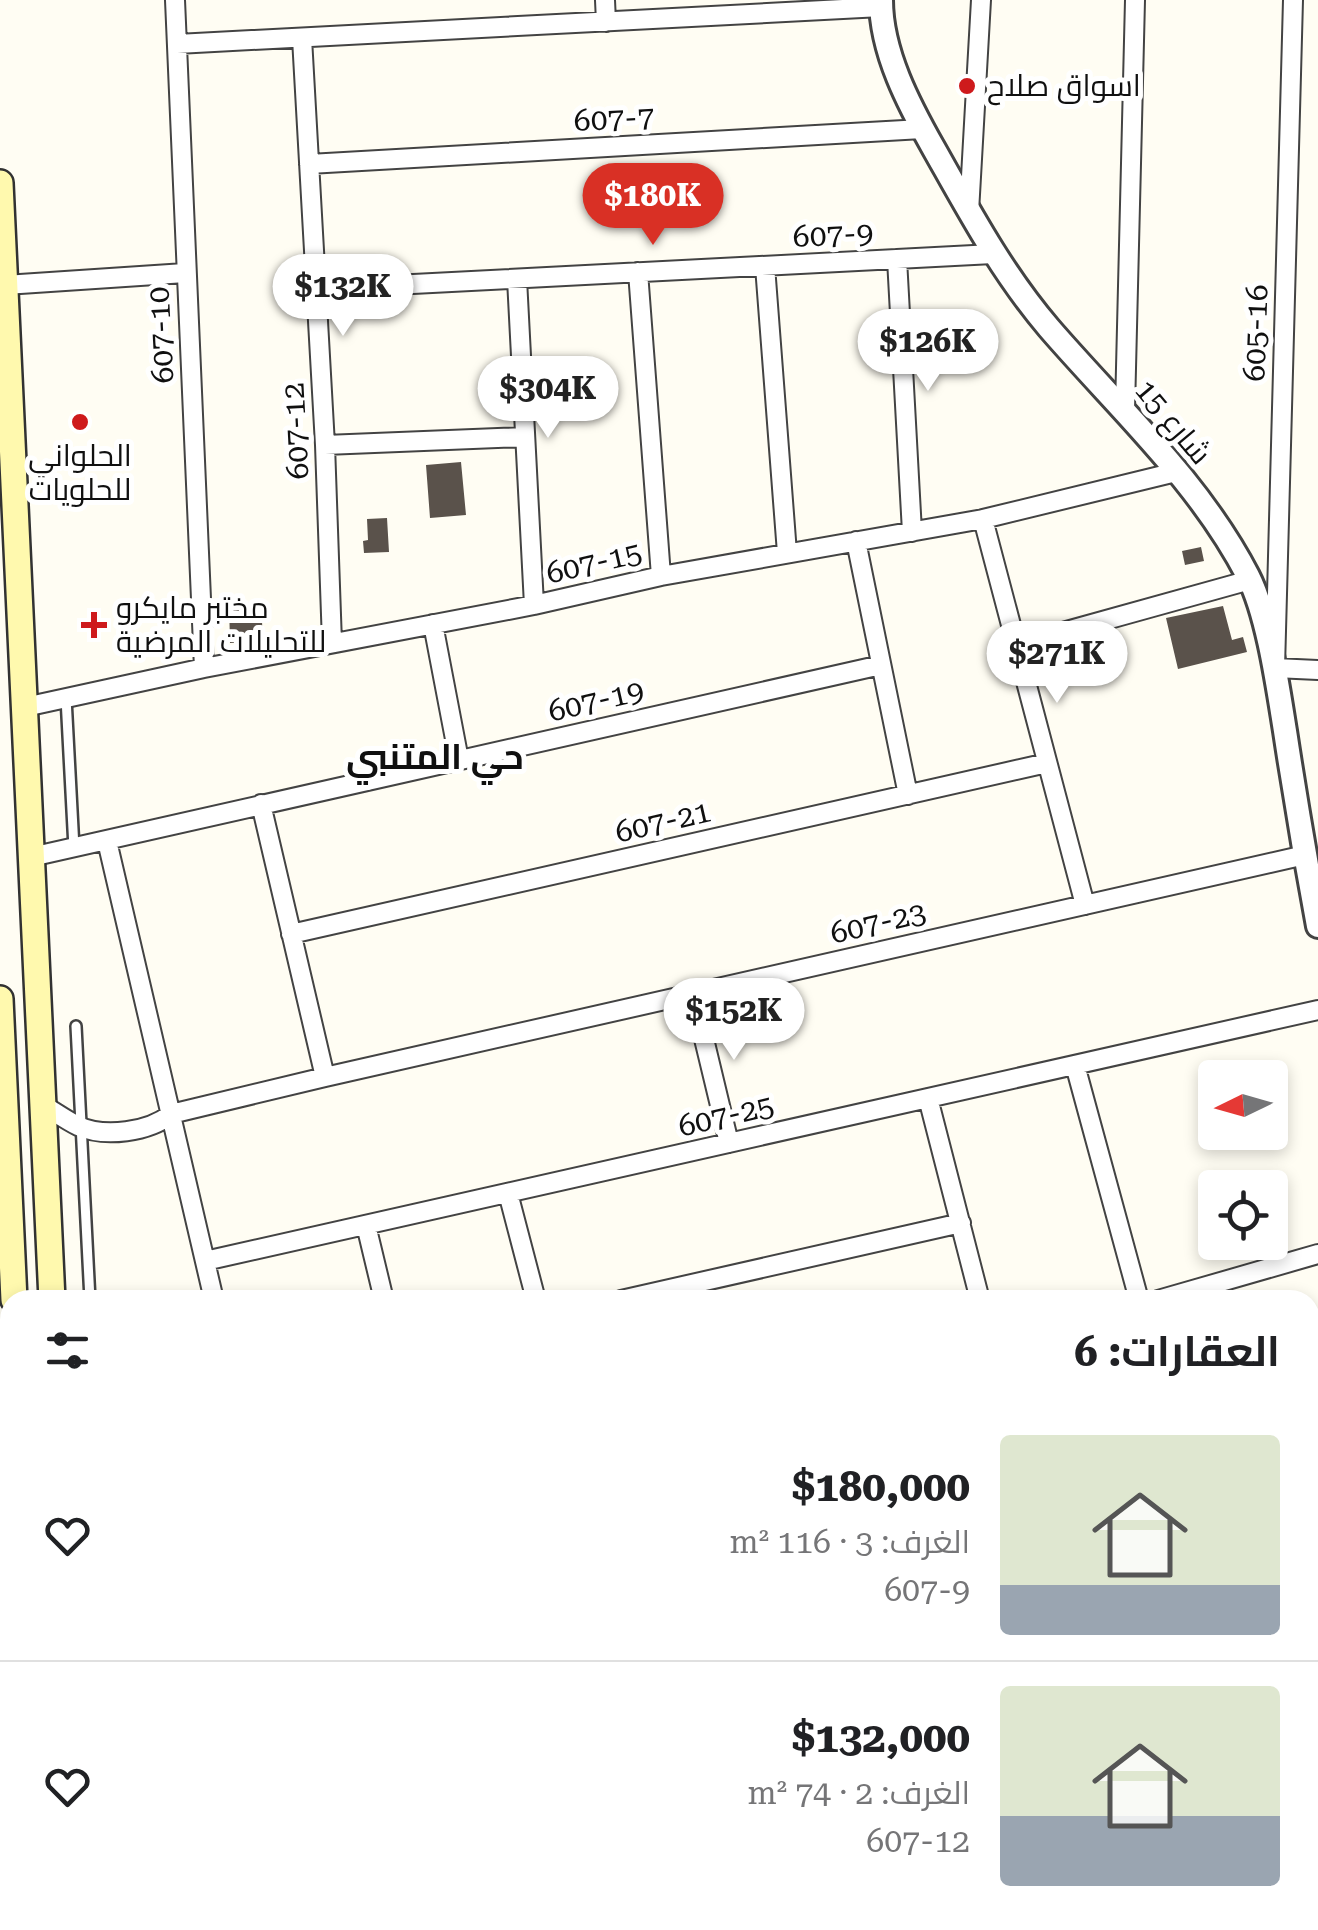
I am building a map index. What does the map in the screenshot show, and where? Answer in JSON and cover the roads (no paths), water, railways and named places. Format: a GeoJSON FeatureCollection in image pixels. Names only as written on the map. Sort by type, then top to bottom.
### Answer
{"type":"FeatureCollection","features":[{"type":"Feature","properties":{"kind":"main road"},"geometry":{"type":"LineString","coordinates":[[0,183],[52,1290]]}},
{"type":"Feature","properties":{"kind":"main road"},"geometry":{"type":"LineString","coordinates":[[0,999],[9,1288]]}},
{"type":"Feature","properties":{"kind":"main road"},"geometry":{"type":"LineString","coordinates":[[5,1108],[43,1105]]}},
{"type":"Feature","properties":{"kind":"street","name":"607-10"},"geometry":{"type":"LineString","coordinates":[[175,0],[204,668]]}},
{"type":"Feature","properties":{"kind":"street"},"geometry":{"type":"LineString","coordinates":[[605,0],[606,22]]}},
{"type":"Feature","properties":{"kind":"street"},"geometry":{"type":"LineString","coordinates":[[969,212],[981,0]]}},
{"type":"Feature","properties":{"kind":"street"},"geometry":{"type":"LineString","coordinates":[[1125,409],[1135,0]]}},
{"type":"Feature","properties":{"kind":"street","name":"605-16"},"geometry":{"type":"LineString","coordinates":[[1275,668],[1293,0]]}},
{"type":"Feature","properties":{"kind":"street"},"geometry":{"type":"LineString","coordinates":[[176,44],[881,4]]}},
{"type":"Feature","properties":{"kind":"street","name":"شارع 15"},"geometry":{"type":"LineString","coordinates":[[881,4],[896,74],[922,129],[993,254],[1050,330],[1125,409],[1215,521],[1250,580],[1275,668],[1318,926]]}},
{"type":"Feature","properties":{"kind":"street","name":"607-12"},"geometry":{"type":"LineString","coordinates":[[302,38],[332,643]]}},
{"type":"Feature","properties":{"kind":"street","name":"607-7"},"geometry":{"type":"LineString","coordinates":[[309,164],[922,129]]}},
{"type":"Feature","properties":{"kind":"street","name":"607-9"},"geometry":{"type":"LineString","coordinates":[[316,289],[993,254]]}},
{"type":"Feature","properties":{"kind":"street"},"geometry":{"type":"LineString","coordinates":[[897,259],[912,532]]}},
{"type":"Feature","properties":{"kind":"street"},"geometry":{"type":"LineString","coordinates":[[766,266],[788,554]]}},
{"type":"Feature","properties":{"kind":"street"},"geometry":{"type":"LineString","coordinates":[[638,272],[661,576]]}},
{"type":"Feature","properties":{"kind":"street"},"geometry":{"type":"LineString","coordinates":[[5,286],[186,274]]}},
{"type":"Feature","properties":{"kind":"street"},"geometry":{"type":"LineString","coordinates":[[517,279],[534,606]]}},
{"type":"Feature","properties":{"kind":"street"},"geometry":{"type":"LineString","coordinates":[[325,444],[524,437]]}},
{"type":"Feature","properties":{"kind":"street","name":"607-15"},"geometry":{"type":"LineString","coordinates":[[24,708],[204,668],[534,606],[661,576],[983,519],[1176,472]]}},
{"type":"Feature","properties":{"kind":"street"},"geometry":{"type":"LineString","coordinates":[[983,519],[1084,905]]}},
{"type":"Feature","properties":{"kind":"street"},"geometry":{"type":"LineString","coordinates":[[856,541],[908,795]]}},
{"type":"Feature","properties":{"kind":"street"},"geometry":{"type":"LineString","coordinates":[[1016,645],[1250,580]]}},
{"type":"Feature","properties":{"kind":"street"},"geometry":{"type":"LineString","coordinates":[[433,624],[459,760]]}},
{"type":"Feature","properties":{"kind":"street","name":"607-19"},"geometry":{"type":"LineString","coordinates":[[32,857],[881,665]]}},
{"type":"Feature","properties":{"kind":"street"},"geometry":{"type":"LineString","coordinates":[[1275,668],[1318,670]]}},
{"type":"Feature","properties":{"kind":"street","name":"607-21"},"geometry":{"type":"LineString","coordinates":[[291,934],[1047,763]]}},
{"type":"Feature","properties":{"kind":"street"},"geometry":{"type":"LineString","coordinates":[[261,804],[324,1077]]}},
{"type":"Feature","properties":{"kind":"street"},"geometry":{"type":"LineString","coordinates":[[106,841],[212,1290]]}},
{"type":"Feature","properties":{"kind":"street","name":"607-23"},"geometry":{"type":"LineString","coordinates":[[81,1127],[144,1128],[172,1114],[324,1077],[1305,855]]}},
{"type":"Feature","properties":{"kind":"street"},"geometry":{"type":"LineString","coordinates":[[694,994],[729,1144]]}},
{"type":"Feature","properties":{"kind":"street","name":"607-25"},"geometry":{"type":"LineString","coordinates":[[205,1262],[1318,1010]]}},
{"type":"Feature","properties":{"kind":"street"},"geometry":{"type":"LineString","coordinates":[[1075,1065],[1136,1290]]}},
{"type":"Feature","properties":{"kind":"street"},"geometry":{"type":"LineString","coordinates":[[928,1098],[978,1290]]}},
{"type":"Feature","properties":{"kind":"street"},"geometry":{"type":"LineString","coordinates":[[43,1105],[81,1127]]}},
{"type":"Feature","properties":{"kind":"street"},"geometry":{"type":"LineString","coordinates":[[508,1193],[533,1290]]}},
{"type":"Feature","properties":{"kind":"street"},"geometry":{"type":"LineString","coordinates":[[366,1224],[382,1290]]}},
{"type":"Feature","properties":{"kind":"street"},"geometry":{"type":"LineString","coordinates":[[666,1290],[961,1224]]}},
{"type":"Feature","properties":{"kind":"street"},"geometry":{"type":"LineString","coordinates":[[1193,1290],[1318,1254]]}},
{"type":"Feature","properties":{"kind":"lane"},"geometry":{"type":"LineString","coordinates":[[66,698],[74,848]]}},
{"type":"Feature","properties":{"kind":"lane"},"geometry":{"type":"LineString","coordinates":[[76,1026],[89,1290]]}},
{"type":"Feature","properties":{"kind":"place","name":"اسواق صلاح"},"geometry":{"type":"Point","coordinates":[967,86]}},
{"type":"Feature","properties":{"kind":"place","name":"الحلواني للحلويات"},"geometry":{"type":"Point","coordinates":[80,422]}},
{"type":"Feature","properties":{"kind":"place","name":"مختبر مايكرو للتحليلات المرضية"},"geometry":{"type":"Point","coordinates":[94,625]}},
{"type":"Feature","properties":{"kind":"district","name":"حي المتنبي"},"geometry":{"type":"Point","coordinates":[435,757]}}]}
